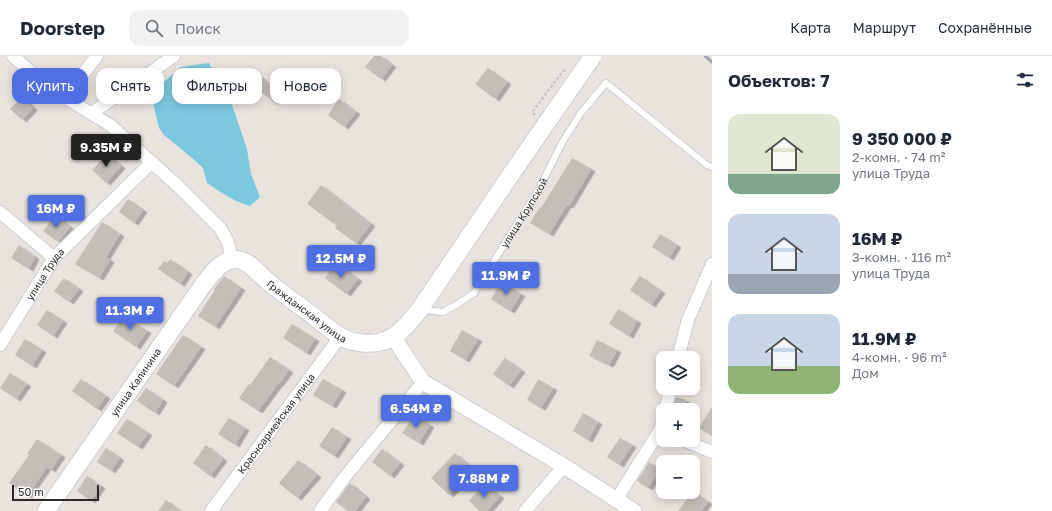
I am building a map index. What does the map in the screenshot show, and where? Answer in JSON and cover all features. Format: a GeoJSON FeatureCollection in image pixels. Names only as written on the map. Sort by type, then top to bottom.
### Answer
{"type":"FeatureCollection","features":[{"type":"Feature","properties":{"kind":"main road"},"geometry":{"type":"LineString","coordinates":[[393,337],[406,327],[420,310],[593,56]]}},
{"type":"Feature","properties":{"kind":"main road","name":"Гражданская улица"},"geometry":{"type":"LineString","coordinates":[[232,260],[239,260],[247,263],[277,289],[340,337],[353,342],[367,344],[385,341],[393,337]]}},
{"type":"Feature","properties":{"kind":"main road","name":"улица Калинина"},"geometry":{"type":"LineString","coordinates":[[46,511],[203,285],[218,267],[232,260]]}},
{"type":"Feature","properties":{"kind":"street"},"geometry":{"type":"LineString","coordinates":[[13,56],[26,68]]}},
{"type":"Feature","properties":{"kind":"street"},"geometry":{"type":"LineString","coordinates":[[88,68],[97,56]]}},
{"type":"Feature","properties":{"kind":"street"},"geometry":{"type":"LineString","coordinates":[[92,113],[174,56]]}},
{"type":"Feature","properties":{"kind":"street"},"geometry":{"type":"LineString","coordinates":[[77,104],[110,125],[177,185],[220,228],[228,242],[232,260]]}},
{"type":"Feature","properties":{"kind":"street","name":"улица Труда"},"geometry":{"type":"LineString","coordinates":[[0,344],[54,258],[152,162]]}},
{"type":"Feature","properties":{"kind":"street"},"geometry":{"type":"LineString","coordinates":[[0,212],[54,258]]}},
{"type":"Feature","properties":{"kind":"street"},"geometry":{"type":"LineString","coordinates":[[680,351],[688,320],[712,264]]}},
{"type":"Feature","properties":{"kind":"street","name":"Красноармейская улица"},"geometry":{"type":"LineString","coordinates":[[211,511],[340,337]]}},
{"type":"Feature","properties":{"kind":"street"},"geometry":{"type":"LineString","coordinates":[[393,337],[423,382],[564,466],[634,511]]}},
{"type":"Feature","properties":{"kind":"street"},"geometry":{"type":"LineString","coordinates":[[320,511],[344,478],[423,382]]}},
{"type":"Feature","properties":{"kind":"street"},"geometry":{"type":"LineString","coordinates":[[616,500],[656,437]]}},
{"type":"Feature","properties":{"kind":"street"},"geometry":{"type":"LineString","coordinates":[[700,447],[712,452]]}},
{"type":"Feature","properties":{"kind":"street"},"geometry":{"type":"LineString","coordinates":[[525,511],[564,466]]}},
{"type":"Feature","properties":{"kind":"lane","name":"улица Крупской"},"geometry":{"type":"LineString","coordinates":[[420,310],[443,312],[474,293],[539,189],[562,141],[606,83],[707,165],[712,167]]}},
{"type":"Feature","properties":{"kind":"path"},"geometry":{"type":"LineString","coordinates":[[532,112],[564,70],[567,72]]}},
{"type":"Feature","properties":{"kind":"water"},"geometry":{"type":"Polygon","coordinates":[[[209,63],[212,68],[180,68],[209,63]]]}},
{"type":"Feature","properties":{"kind":"water"},"geometry":{"type":"Polygon","coordinates":[[[172,75],[172,104],[232,104],[247,149],[251,174],[260,197],[250,206],[236,201],[207,183],[203,168],[164,135],[159,128],[153,104],[164,104],[164,82],[172,75]]]}},
{"type":"Feature","properties":{"kind":"building"},"geometry":{"type":"Polygon","coordinates":[[[374,56],[381,56],[392,65],[381,79],[365,67],[374,56]]]}},
{"type":"Feature","properties":{"kind":"building"},"geometry":{"type":"Polygon","coordinates":[[[488,68],[507,82],[495,99],[475,84],[488,68]]]}},
{"type":"Feature","properties":{"kind":"building"},"geometry":{"type":"Polygon","coordinates":[[[262,78],[270,84],[270,99],[262,93],[262,78]]]}},
{"type":"Feature","properties":{"kind":"building"},"geometry":{"type":"Polygon","coordinates":[[[341,101],[356,112],[344,127],[328,115],[336,104],[341,104],[341,101]]]}},
{"type":"Feature","properties":{"kind":"building"},"geometry":{"type":"Polygon","coordinates":[[[15,104],[29,104],[33,108],[22,120],[10,109],[15,104]]]}},
{"type":"Feature","properties":{"kind":"building"},"geometry":{"type":"Polygon","coordinates":[[[107,154],[121,166],[106,183],[92,170],[107,154]]]}},
{"type":"Feature","properties":{"kind":"building"},"geometry":{"type":"Polygon","coordinates":[[[572,158],[591,169],[569,206],[567,205],[549,234],[530,223],[572,158]]]}},
{"type":"Feature","properties":{"kind":"building"},"geometry":{"type":"Polygon","coordinates":[[[321,185],[371,224],[356,243],[335,228],[337,226],[307,204],[321,185]]]}},
{"type":"Feature","properties":{"kind":"building"},"geometry":{"type":"Polygon","coordinates":[[[128,199],[143,210],[134,223],[119,212],[128,199]]]}},
{"type":"Feature","properties":{"kind":"building"},"geometry":{"type":"Polygon","coordinates":[[[55,215],[70,227],[58,242],[43,231],[55,215]]]}},
{"type":"Feature","properties":{"kind":"building"},"geometry":{"type":"Polygon","coordinates":[[[102,222],[120,234],[106,257],[110,260],[99,278],[75,264],[102,222]]]}},
{"type":"Feature","properties":{"kind":"building"},"geometry":{"type":"Polygon","coordinates":[[[660,234],[677,245],[669,258],[652,247],[660,234]]]}},
{"type":"Feature","properties":{"kind":"building"},"geometry":{"type":"Polygon","coordinates":[[[19,245],[35,257],[29,269],[11,258],[19,245]]]}},
{"type":"Feature","properties":{"kind":"building"},"geometry":{"type":"Polygon","coordinates":[[[170,259],[188,272],[180,284],[158,269],[164,261],[167,263],[170,259]]]}},
{"type":"Feature","properties":{"kind":"building"},"geometry":{"type":"Polygon","coordinates":[[[336,263],[358,279],[346,294],[325,278],[336,263]]]}},
{"type":"Feature","properties":{"kind":"building"},"geometry":{"type":"Polygon","coordinates":[[[224,276],[241,288],[215,327],[198,316],[215,290],[214,289],[224,276]]]}},
{"type":"Feature","properties":{"kind":"building"},"geometry":{"type":"Polygon","coordinates":[[[640,276],[661,291],[651,305],[630,290],[640,276]]]}},
{"type":"Feature","properties":{"kind":"building"},"geometry":{"type":"Polygon","coordinates":[[[64,278],[79,289],[69,302],[54,291],[64,278]]]}},
{"type":"Feature","properties":{"kind":"building"},"geometry":{"type":"Polygon","coordinates":[[[501,282],[521,294],[510,311],[491,299],[501,282]]]}},
{"type":"Feature","properties":{"kind":"building"},"geometry":{"type":"Polygon","coordinates":[[[618,309],[637,321],[629,336],[609,324],[618,309]]]}},
{"type":"Feature","properties":{"kind":"building"},"geometry":{"type":"Polygon","coordinates":[[[47,310],[63,321],[53,336],[37,325],[47,310]]]}},
{"type":"Feature","properties":{"kind":"building"},"geometry":{"type":"Polygon","coordinates":[[[124,316],[147,331],[136,347],[113,331],[124,316]]]}},
{"type":"Feature","properties":{"kind":"building"},"geometry":{"type":"Polygon","coordinates":[[[292,324],[315,339],[306,353],[283,338],[292,324]]]}},
{"type":"Feature","properties":{"kind":"building"},"geometry":{"type":"Polygon","coordinates":[[[462,330],[478,339],[465,360],[450,351],[462,330]]]}},
{"type":"Feature","properties":{"kind":"building"},"geometry":{"type":"Polygon","coordinates":[[[183,335],[201,347],[174,386],[156,374],[183,335]]]}},
{"type":"Feature","properties":{"kind":"building"},"geometry":{"type":"Polygon","coordinates":[[[25,339],[42,350],[32,366],[15,355],[25,339]]]}},
{"type":"Feature","properties":{"kind":"building"},"geometry":{"type":"Polygon","coordinates":[[[597,340],[617,350],[609,365],[589,356],[597,340]]]}},
{"type":"Feature","properties":{"kind":"building"},"geometry":{"type":"Polygon","coordinates":[[[270,357],[289,370],[258,411],[239,398],[270,357]]]}},
{"type":"Feature","properties":{"kind":"building"},"geometry":{"type":"Polygon","coordinates":[[[505,358],[521,370],[509,386],[493,374],[505,358]]]}},
{"type":"Feature","properties":{"kind":"building"},"geometry":{"type":"Polygon","coordinates":[[[10,373],[27,384],[16,399],[0,388],[10,373]]]}},
{"type":"Feature","properties":{"kind":"building"},"geometry":{"type":"Polygon","coordinates":[[[81,379],[106,396],[97,409],[72,391],[81,379]]]}},
{"type":"Feature","properties":{"kind":"building"},"geometry":{"type":"Polygon","coordinates":[[[323,379],[342,390],[332,406],[313,395],[323,379]]]}},
{"type":"Feature","properties":{"kind":"building"},"geometry":{"type":"Polygon","coordinates":[[[538,379],[553,388],[541,408],[527,400],[538,379]]]}},
{"type":"Feature","properties":{"kind":"building"},"geometry":{"type":"Polygon","coordinates":[[[146,388],[163,400],[155,413],[137,401],[146,388]]]}},
{"type":"Feature","properties":{"kind":"building"},"geometry":{"type":"Polygon","coordinates":[[[676,397],[686,400],[685,403],[675,403],[676,397]]]}},
{"type":"Feature","properties":{"kind":"building"},"geometry":{"type":"Polygon","coordinates":[[[712,407],[712,436],[700,429],[712,407]]]}},
{"type":"Feature","properties":{"kind":"building"},"geometry":{"type":"Polygon","coordinates":[[[583,413],[598,422],[588,440],[573,431],[583,413]]]}},
{"type":"Feature","properties":{"kind":"building"},"geometry":{"type":"Polygon","coordinates":[[[414,415],[430,425],[419,443],[402,433],[414,415]]]}},
{"type":"Feature","properties":{"kind":"building"},"geometry":{"type":"Polygon","coordinates":[[[229,418],[245,428],[235,445],[218,434],[229,418]]]}},
{"type":"Feature","properties":{"kind":"building"},"geometry":{"type":"Polygon","coordinates":[[[127,419],[148,433],[138,447],[117,433],[127,419]]]}},
{"type":"Feature","properties":{"kind":"building"},"geometry":{"type":"Polygon","coordinates":[[[332,427],[347,437],[334,456],[319,446],[332,427]]]}},
{"type":"Feature","properties":{"kind":"building"},"geometry":{"type":"Polygon","coordinates":[[[620,438],[632,445],[619,465],[607,457],[620,438]]]}},
{"type":"Feature","properties":{"kind":"building"},"geometry":{"type":"Polygon","coordinates":[[[37,439],[61,455],[51,470],[47,467],[27,496],[9,483],[29,455],[27,454],[37,439]]]}},
{"type":"Feature","properties":{"kind":"building"},"geometry":{"type":"Polygon","coordinates":[[[206,445],[223,459],[210,476],[193,463],[206,445]]]}},
{"type":"Feature","properties":{"kind":"building"},"geometry":{"type":"Polygon","coordinates":[[[106,448],[120,458],[111,471],[97,462],[106,448]]]}},
{"type":"Feature","properties":{"kind":"building"},"geometry":{"type":"Polygon","coordinates":[[[382,449],[400,463],[390,476],[372,462],[382,449]]]}},
{"type":"Feature","properties":{"kind":"building"},"geometry":{"type":"Polygon","coordinates":[[[455,453],[473,470],[449,495],[431,478],[455,453]]]}},
{"type":"Feature","properties":{"kind":"building"},"geometry":{"type":"Polygon","coordinates":[[[298,460],[317,475],[297,498],[279,483],[298,460]]]}},
{"type":"Feature","properties":{"kind":"building"},"geometry":{"type":"Polygon","coordinates":[[[649,462],[656,467],[656,476],[648,488],[637,481],[649,462]]]}},
{"type":"Feature","properties":{"kind":"building"},"geometry":{"type":"Polygon","coordinates":[[[87,476],[101,486],[91,501],[77,491],[87,476]]]}},
{"type":"Feature","properties":{"kind":"building"},"geometry":{"type":"Polygon","coordinates":[[[350,483],[366,497],[355,511],[348,511],[336,502],[350,483]]]}},
{"type":"Feature","properties":{"kind":"building"},"geometry":{"type":"Polygon","coordinates":[[[484,484],[500,496],[487,511],[480,511],[469,501],[484,484]]]}},
{"type":"Feature","properties":{"kind":"building"},"geometry":{"type":"Polygon","coordinates":[[[700,496],[708,502],[701,511],[678,511],[687,499],[700,499],[700,496]]]}},
{"type":"Feature","properties":{"kind":"building"},"geometry":{"type":"Polygon","coordinates":[[[166,500],[181,511],[158,511],[166,500]]]}},
{"type":"Feature","properties":{"kind":"railway"},"geometry":{"type":"LineString","coordinates":[[705,56],[712,62]]}}]}
